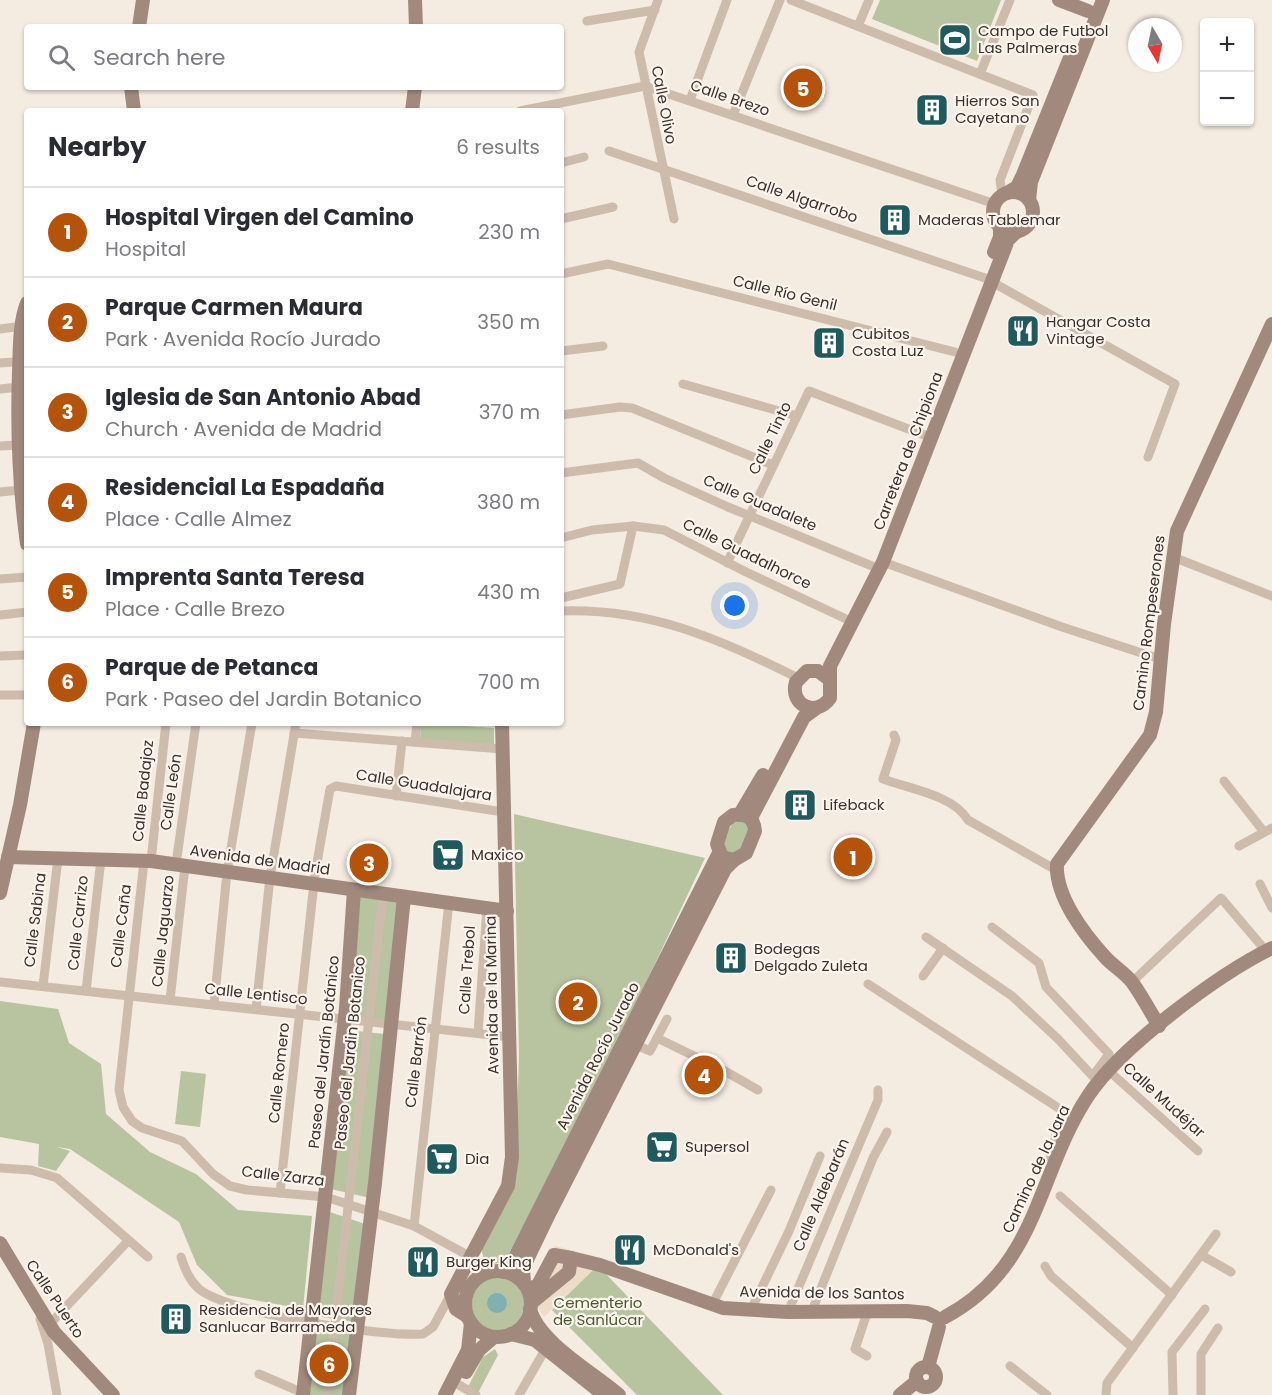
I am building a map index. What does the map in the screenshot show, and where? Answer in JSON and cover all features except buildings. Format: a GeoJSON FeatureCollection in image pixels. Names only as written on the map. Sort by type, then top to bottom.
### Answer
{"type":"FeatureCollection","features":[{"type":"Feature","properties":{"kind":"street"},"geometry":{"type":"LineString","coordinates":[[139,24],[143,0]]}},
{"type":"Feature","properties":{"kind":"street"},"geometry":{"type":"LineString","coordinates":[[415,0],[416,24]]}},
{"type":"Feature","properties":{"kind":"street","name":"Calle Olivo"},"geometry":{"type":"LineString","coordinates":[[658,0],[639,52],[674,219]]}},
{"type":"Feature","properties":{"kind":"street"},"geometry":{"type":"LineString","coordinates":[[690,100],[727,0]]}},
{"type":"Feature","properties":{"kind":"street"},"geometry":{"type":"LineString","coordinates":[[733,115],[780,0]]}},
{"type":"Feature","properties":{"kind":"street"},"geometry":{"type":"LineString","coordinates":[[858,26],[869,0]]}},
{"type":"Feature","properties":{"kind":"street"},"geometry":{"type":"LineString","coordinates":[[980,74],[1010,0]]}},
{"type":"Feature","properties":{"kind":"street"},"geometry":{"type":"LineString","coordinates":[[1001,197],[1017,187],[1022,177],[1090,6],[1059,0]]}},
{"type":"Feature","properties":{"kind":"street"},"geometry":{"type":"LineString","coordinates":[[1029,200],[1031,182],[1102,0]]}},
{"type":"Feature","properties":{"kind":"street"},"geometry":{"type":"LineString","coordinates":[[796,1],[1033,95],[1000,180],[1001,197],[993,217],[1000,228],[1015,233],[1024,230],[1032,219],[1033,209],[1029,200],[1022,194],[1001,197]]}},
{"type":"Feature","properties":{"kind":"street"},"geometry":{"type":"LineString","coordinates":[[587,21],[655,10]]}},
{"type":"Feature","properties":{"kind":"street","name":"Calle Brezo"},"geometry":{"type":"LineString","coordinates":[[535,108],[645,86],[1001,197]]}},
{"type":"Feature","properties":{"kind":"street"},"geometry":{"type":"LineString","coordinates":[[130,90],[134,108]]}},
{"type":"Feature","properties":{"kind":"street"},"geometry":{"type":"LineString","coordinates":[[412,108],[415,90]]}},
{"type":"Feature","properties":{"kind":"street","name":"Calle Algarrobo"},"geometry":{"type":"LineString","coordinates":[[609,151],[662,167],[988,280],[1175,384],[1148,457]]}},
{"type":"Feature","properties":{"kind":"street"},"geometry":{"type":"LineString","coordinates":[[564,162],[584,157]]}},
{"type":"Feature","properties":{"kind":"street"},"geometry":{"type":"LineString","coordinates":[[564,218],[613,207]]}},
{"type":"Feature","properties":{"kind":"street","name":"Carretera de Chipiona"},"geometry":{"type":"LineString","coordinates":[[830,680],[830,666],[878,564],[988,280],[1000,237],[1000,228]]}},
{"type":"Feature","properties":{"kind":"street","name":"Carretera de Chipiona"},"geometry":{"type":"LineString","coordinates":[[813,670],[822,664],[878,564],[955,352],[1008,240],[1015,233]]}},
{"type":"Feature","properties":{"kind":"street","name":"Calle Río Genil"},"geometry":{"type":"LineString","coordinates":[[564,272],[608,264],[955,352]]}},
{"type":"Feature","properties":{"kind":"street"},"geometry":{"type":"LineString","coordinates":[[0,329],[24,314]]}},
{"type":"Feature","properties":{"kind":"street","name":"Camino Rompeserones"},"geometry":{"type":"LineString","coordinates":[[1056,870],[1057,864],[1149,735],[1156,712],[1177,531],[1272,324]]}},
{"type":"Feature","properties":{"kind":"street"},"geometry":{"type":"LineString","coordinates":[[24,337],[19,387],[23,412],[18,444],[24,521]]}},
{"type":"Feature","properties":{"kind":"street"},"geometry":{"type":"LineString","coordinates":[[564,351],[603,346]]}},
{"type":"Feature","properties":{"kind":"street"},"geometry":{"type":"LineString","coordinates":[[0,363],[23,361]]}},
{"type":"Feature","properties":{"kind":"street"},"geometry":{"type":"LineString","coordinates":[[683,384],[797,416]]}},
{"type":"Feature","properties":{"kind":"street"},"geometry":{"type":"LineString","coordinates":[[0,389],[19,387]]}},
{"type":"Feature","properties":{"kind":"street","name":"Calle Tinto"},"geometry":{"type":"LineString","coordinates":[[727,563],[809,391],[924,435]]}},
{"type":"Feature","properties":{"kind":"street"},"geometry":{"type":"LineString","coordinates":[[564,415],[620,406],[632,408],[773,465]]}},
{"type":"Feature","properties":{"kind":"street"},"geometry":{"type":"LineString","coordinates":[[0,446],[18,444]]}},
{"type":"Feature","properties":{"kind":"street","name":"Calle Guadalete"},"geometry":{"type":"LineString","coordinates":[[564,473],[638,463],[664,478],[749,516],[878,564],[1161,659]]}},
{"type":"Feature","properties":{"kind":"street"},"geometry":{"type":"LineString","coordinates":[[0,492],[20,490]]}},
{"type":"Feature","properties":{"kind":"street"},"geometry":{"type":"LineString","coordinates":[[564,597],[620,584],[633,526]]}},
{"type":"Feature","properties":{"kind":"street","name":"Calle Guadalhorce"},"geometry":{"type":"LineString","coordinates":[[564,537],[592,530],[633,526],[664,530],[727,563],[846,619]]}},
{"type":"Feature","properties":{"kind":"street"},"geometry":{"type":"LineString","coordinates":[[1173,557],[1272,596]]}},
{"type":"Feature","properties":{"kind":"street"},"geometry":{"type":"LineString","coordinates":[[0,579],[24,577]]}},
{"type":"Feature","properties":{"kind":"street"},"geometry":{"type":"LineString","coordinates":[[564,611],[612,612],[667,622],[711,637],[798,678]]}},
{"type":"Feature","properties":{"kind":"street"},"geometry":{"type":"LineString","coordinates":[[0,615],[24,612]]}},
{"type":"Feature","properties":{"kind":"street"},"geometry":{"type":"LineString","coordinates":[[0,656],[24,655]]}},
{"type":"Feature","properties":{"kind":"street"},"geometry":{"type":"LineString","coordinates":[[746,816],[755,824],[755,837],[746,853],[734,860],[725,859],[719,853],[717,844],[724,822],[746,816],[804,717],[830,698],[832,689],[830,680],[823,673],[813,670],[798,678],[794,687],[798,701],[796,714],[746,816]]}},
{"type":"Feature","properties":{"kind":"street"},"geometry":{"type":"LineString","coordinates":[[0,695],[24,695]]}},
{"type":"Feature","properties":{"kind":"street"},"geometry":{"type":"LineString","coordinates":[[798,701],[806,707],[815,708]]}},
{"type":"Feature","properties":{"kind":"street"},"geometry":{"type":"LineString","coordinates":[[0,893],[4,866],[20,805],[33,726]]}},
{"type":"Feature","properties":{"kind":"street","name":"Calle Badajoz"},"geometry":{"type":"LineString","coordinates":[[147,861],[166,726]]}},
{"type":"Feature","properties":{"kind":"street","name":"Calle León"},"geometry":{"type":"LineString","coordinates":[[181,865],[196,726]]}},
{"type":"Feature","properties":{"kind":"street"},"geometry":{"type":"LineString","coordinates":[[214,1005],[227,872],[251,726]]}},
{"type":"Feature","properties":{"kind":"street"},"geometry":{"type":"LineString","coordinates":[[415,742],[417,726]]}},
{"type":"Feature","properties":{"kind":"street","name":"Avenida de la Marina"},"geometry":{"type":"LineString","coordinates":[[483,1266],[508,1186],[512,1157],[502,726]]}},
{"type":"Feature","properties":{"kind":"street"},"geometry":{"type":"LineString","coordinates":[[256,1009],[270,877],[295,728],[402,741],[504,749]]}},
{"type":"Feature","properties":{"kind":"street"},"geometry":{"type":"LineString","coordinates":[[894,735],[896,740],[883,779],[948,802],[963,811],[968,820],[1056,870],[1062,892],[1081,926],[1107,959],[1132,982],[1159,1026]]}},
{"type":"Feature","properties":{"kind":"street"},"geometry":{"type":"LineString","coordinates":[[396,796],[402,741]]}},
{"type":"Feature","properties":{"kind":"street"},"geometry":{"type":"LineString","coordinates":[[1224,781],[1268,830],[1239,846]]}},
{"type":"Feature","properties":{"kind":"street","name":"Calle Guadalajara"},"geometry":{"type":"LineString","coordinates":[[314,884],[330,789],[336,786],[503,812]]}},
{"type":"Feature","properties":{"kind":"street","name":"Avenida Rocío Jurado"},"geometry":{"type":"LineString","coordinates":[[483,1266],[512,1263],[719,853]]}},
{"type":"Feature","properties":{"kind":"street","name":"Avenida de Madrid"},"geometry":{"type":"LineString","coordinates":[[4,866],[58,858],[147,861],[507,910]]}},
{"type":"Feature","properties":{"kind":"street","name":"Calle Sabina"},"geometry":{"type":"LineString","coordinates":[[43,986],[58,858]]}},
{"type":"Feature","properties":{"kind":"street","name":"Calle Carrizo"},"geometry":{"type":"LineString","coordinates":[[86,991],[101,860]]}},
{"type":"Feature","properties":{"kind":"street","name":"Avenida Rocío Jurado"},"geometry":{"type":"LineString","coordinates":[[528,1297],[523,1268],[725,869],[734,860]]}},
{"type":"Feature","properties":{"kind":"street","name":"Calle Caña"},"geometry":{"type":"LineString","coordinates":[[127,996],[147,861]]}},
{"type":"Feature","properties":{"kind":"street","name":"Calle Jaguarzo"},"geometry":{"type":"LineString","coordinates":[[170,1000],[181,865]]}},
{"type":"Feature","properties":{"kind":"street","name":"Calle Romero"},"geometry":{"type":"LineString","coordinates":[[280,1193],[314,884]]}},
{"type":"Feature","properties":{"kind":"street"},"geometry":{"type":"LineString","coordinates":[[1260,884],[1272,908]]}},
{"type":"Feature","properties":{"kind":"street","name":"Paseo del Jardín Botánico"},"geometry":{"type":"LineString","coordinates":[[303,1394],[309,1320],[326,1197],[354,890]]}},
{"type":"Feature","properties":{"kind":"street","name":"Paseo del Jardin Botanico"},"geometry":{"type":"LineString","coordinates":[[327,1395],[383,894]]}},
{"type":"Feature","properties":{"kind":"street"},"geometry":{"type":"LineString","coordinates":[[349,1395],[404,897]]}},
{"type":"Feature","properties":{"kind":"street"},"geometry":{"type":"LineString","coordinates":[[1132,982],[1221,898],[1269,949]]}},
{"type":"Feature","properties":{"kind":"street","name":"Calle Barrón"},"geometry":{"type":"LineString","coordinates":[[414,1226],[449,902]]}},
{"type":"Feature","properties":{"kind":"street","name":"Calle Trebol"},"geometry":{"type":"LineString","coordinates":[[477,1033],[487,908]]}},
{"type":"Feature","properties":{"kind":"street"},"geometry":{"type":"LineString","coordinates":[[926,937],[1012,996],[1058,1039],[1096,1080],[1109,1054],[1046,987],[1039,963],[992,927]]}},
{"type":"Feature","properties":{"kind":"street"},"geometry":{"type":"LineString","coordinates":[[923,975],[943,948]]}},
{"type":"Feature","properties":{"kind":"street","name":"Camino de la Jara"},"geometry":{"type":"LineString","coordinates":[[940,1320],[962,1308],[987,1288],[1012,1259],[1056,1165],[1071,1126],[1096,1080],[1109,1071],[1123,1055],[1231,971],[1269,949]]}},
{"type":"Feature","properties":{"kind":"street","name":"Calle Lentisco"},"geometry":{"type":"LineString","coordinates":[[0,982],[510,1037]]}},
{"type":"Feature","properties":{"kind":"street"},"geometry":{"type":"LineString","coordinates":[[868,984],[1060,1109],[1061,1115],[1050,1158],[1056,1165]]}},
{"type":"Feature","properties":{"kind":"street","name":"Calle Zarza"},"geometry":{"type":"LineString","coordinates":[[127,996],[119,1090],[123,1107],[132,1121],[142,1128],[182,1141],[213,1174],[230,1186],[326,1197],[414,1226],[483,1266]]}},
{"type":"Feature","properties":{"kind":"street"},"geometry":{"type":"LineString","coordinates":[[667,1019],[657,1038],[758,1090]]}},
{"type":"Feature","properties":{"kind":"street","name":"Avenida Rocío Jurado"},"geometry":{"type":"LineString","coordinates":[[636,1045],[650,1051],[657,1038]]}},
{"type":"Feature","properties":{"kind":"street","name":"Calle Mudéjar"},"geometry":{"type":"LineString","coordinates":[[1109,1071],[1198,1151]]}},
{"type":"Feature","properties":{"kind":"street","name":"Calle Aldebarán"},"geometry":{"type":"LineString","coordinates":[[788,1312],[878,1100],[878,1090]]}},
{"type":"Feature","properties":{"kind":"street"},"geometry":{"type":"LineString","coordinates":[[812,1311],[873,1158],[887,1132]]}},
{"type":"Feature","properties":{"kind":"street"},"geometry":{"type":"LineString","coordinates":[[751,1310],[789,1231],[820,1156]]}},
{"type":"Feature","properties":{"kind":"street"},"geometry":{"type":"LineString","coordinates":[[0,1168],[31,1170],[57,1178],[148,1257]]}},
{"type":"Feature","properties":{"kind":"street"},"geometry":{"type":"LineString","coordinates":[[712,1305],[771,1190]]}},
{"type":"Feature","properties":{"kind":"street"},"geometry":{"type":"LineString","coordinates":[[1060,1196],[1172,1295]]}},
{"type":"Feature","properties":{"kind":"street"},"geometry":{"type":"LineString","coordinates":[[1106,1395],[1107,1383],[1216,1234]]}},
{"type":"Feature","properties":{"kind":"street"},"geometry":{"type":"LineString","coordinates":[[49,1325],[128,1242]]}},
{"type":"Feature","properties":{"kind":"street","name":"Calle Puerto"},"geometry":{"type":"LineString","coordinates":[[0,1244],[49,1325],[65,1346],[113,1395]]}},
{"type":"Feature","properties":{"kind":"street"},"geometry":{"type":"LineString","coordinates":[[511,1334],[527,1319],[528,1297],[547,1282],[569,1272],[571,1258],[554,1254],[547,1282]]}},
{"type":"Feature","properties":{"kind":"street"},"geometry":{"type":"LineString","coordinates":[[1201,1255],[1232,1272]]}},
{"type":"Feature","properties":{"kind":"street"},"geometry":{"type":"LineString","coordinates":[[181,1257],[192,1282],[209,1295],[244,1310],[357,1329],[423,1334],[433,1327],[451,1294],[483,1266]]}},
{"type":"Feature","properties":{"kind":"street","name":"Avenida de los Santos"},"geometry":{"type":"LineString","coordinates":[[571,1258],[600,1265],[712,1305],[788,1312],[907,1311],[927,1313],[940,1320]]}},
{"type":"Feature","properties":{"kind":"street"},"geometry":{"type":"LineString","coordinates":[[483,1266],[528,1297],[539,1327],[554,1344],[620,1395]]}},
{"type":"Feature","properties":{"kind":"street"},"geometry":{"type":"LineString","coordinates":[[445,1395],[468,1350],[464,1316],[465,1296],[483,1266]]}},
{"type":"Feature","properties":{"kind":"street"},"geometry":{"type":"LineString","coordinates":[[1045,1266],[1051,1276],[1133,1348]]}},
{"type":"Feature","properties":{"kind":"street"},"geometry":{"type":"LineString","coordinates":[[451,1294],[464,1316],[485,1334],[494,1337],[511,1334],[529,1338],[546,1348],[604,1395]]}},
{"type":"Feature","properties":{"kind":"street"},"geometry":{"type":"LineString","coordinates":[[1173,1395],[1172,1352],[1205,1309]]}},
{"type":"Feature","properties":{"kind":"street"},"geometry":{"type":"LineString","coordinates":[[40,1310],[57,1395]]}},
{"type":"Feature","properties":{"kind":"street"},"geometry":{"type":"LineString","coordinates":[[867,1356],[855,1349],[868,1310]]}},
{"type":"Feature","properties":{"kind":"street"},"geometry":{"type":"LineString","coordinates":[[440,1314],[464,1316]]}},
{"type":"Feature","properties":{"kind":"street"},"geometry":{"type":"LineString","coordinates":[[928,1367],[940,1320]]}},
{"type":"Feature","properties":{"kind":"street"},"geometry":{"type":"LineString","coordinates":[[1201,1395],[1201,1354],[1218,1328]]}},
{"type":"Feature","properties":{"kind":"street"},"geometry":{"type":"LineString","coordinates":[[476,1395],[456,1390],[479,1350],[494,1337]]}},
{"type":"Feature","properties":{"kind":"street"},"geometry":{"type":"LineString","coordinates":[[519,1395],[546,1348]]}},
{"type":"Feature","properties":{"kind":"street"},"geometry":{"type":"LineString","coordinates":[[1011,1366],[1047,1395]]}},
{"type":"Feature","properties":{"kind":"street"},"geometry":{"type":"LineString","coordinates":[[900,1395],[917,1381],[918,1371],[928,1367]]}},
{"type":"Feature","properties":{"kind":"street"},"geometry":{"type":"LineString","coordinates":[[928,1367],[936,1376],[933,1385]]}},
{"type":"Feature","properties":{"kind":"street"},"geometry":{"type":"LineString","coordinates":[[259,1374],[303,1394]]}},
{"type":"Feature","properties":{"kind":"street"},"geometry":{"type":"LineString","coordinates":[[917,1381],[924,1387],[933,1385]]}},
{"type":"Feature","properties":{"kind":"street"},"geometry":{"type":"LineString","coordinates":[[933,1385],[944,1395]]}},
{"type":"Feature","properties":{"kind":"green space","name":"Campo de Futbol Las Palmeras"},"geometry":{"type":"Polygon","coordinates":[[[880,0],[1001,0],[977,61],[872,19],[880,0]]]}},
{"type":"Feature","properties":{"kind":"green space"},"geometry":{"type":"Polygon","coordinates":[[[421,726],[494,728],[494,745],[420,740],[421,726]]]}},
{"type":"Feature","properties":{"kind":"green space"},"geometry":{"type":"Polygon","coordinates":[[[514,814],[705,858],[599,1082],[507,1257],[502,1262],[494,1264],[484,1259],[481,1248],[516,1159],[519,1054],[514,814]]]}},
{"type":"Feature","properties":{"kind":"green space"},"geometry":{"type":"Polygon","coordinates":[[[735,820],[745,821],[751,834],[738,854],[725,852],[722,840],[735,820]]]}},
{"type":"Feature","properties":{"kind":"green space"},"geometry":{"type":"Polygon","coordinates":[[[354,890],[404,897],[390,1024],[344,1019],[354,890]]]}},
{"type":"Feature","properties":{"kind":"green space"},"geometry":{"type":"Polygon","coordinates":[[[0,1001],[58,1009],[69,1043],[101,1064],[106,1114],[150,1152],[196,1174],[238,1210],[312,1216],[303,1309],[227,1295],[197,1265],[179,1222],[70,1149],[57,1147],[70,1151],[56,1171],[38,1166],[39,1144],[0,1137],[0,1001]]]}},
{"type":"Feature","properties":{"kind":"green space"},"geometry":{"type":"Polygon","coordinates":[[[348,1030],[384,1034],[370,1198],[331,1189],[348,1030]]]}},
{"type":"Feature","properties":{"kind":"green space"},"geometry":{"type":"Polygon","coordinates":[[[181,1071],[206,1074],[200,1127],[175,1124],[181,1071]]]}},
{"type":"Feature","properties":{"kind":"green space"},"geometry":{"type":"Polygon","coordinates":[[[327,1211],[365,1224],[355,1322],[315,1316],[327,1211]]]}},
{"type":"Feature","properties":{"kind":"green space","name":"Cementerio de Sanlúcar"},"geometry":{"type":"Polygon","coordinates":[[[594,1269],[602,1270],[723,1395],[637,1395],[552,1310],[594,1269]]]}},
{"type":"Feature","properties":{"kind":"green space"},"geometry":{"type":"Polygon","coordinates":[[[494,1276],[512,1280],[522,1289],[525,1301],[522,1313],[515,1324],[504,1331],[491,1331],[478,1323],[470,1309],[471,1295],[475,1289],[480,1283],[494,1276]]]}},
{"type":"Feature","properties":{"kind":"green space"},"geometry":{"type":"Polygon","coordinates":[[[313,1329],[353,1333],[346,1395],[306,1395],[313,1329]]]}},
{"type":"Feature","properties":{"kind":"green space"},"geometry":{"type":"Polygon","coordinates":[[[495,1349],[498,1355],[478,1393],[468,1387],[483,1357],[495,1349]]]}},
{"type":"Feature","properties":{"kind":"shaded area"},"geometry":{"type":"Polygon","coordinates":[[[555,1246],[594,1256],[594,1269],[544,1317],[537,1306],[534,1284],[555,1246]]]}},
{"type":"Feature","properties":{"kind":"water"},"geometry":{"type":"Polygon","coordinates":[[[497,1293],[504,1296],[507,1303],[504,1310],[497,1313],[490,1310],[487,1303],[490,1296],[497,1293]]]}},
{"type":"Feature","properties":{"kind":"place","name":"Campo de Futbol Las Palmeras"},"geometry":{"type":"Point","coordinates":[955,40]}},
{"type":"Feature","properties":{"kind":"place","name":"Imprenta Santa Teresa"},"geometry":{"type":"Point","coordinates":[803,88]}},
{"type":"Feature","properties":{"kind":"place","name":"Hierros San Cayetano"},"geometry":{"type":"Point","coordinates":[932,110]}},
{"type":"Feature","properties":{"kind":"place","name":"Maderas Tablemar"},"geometry":{"type":"Point","coordinates":[895,220]}},
{"type":"Feature","properties":{"kind":"place","name":"Hangar Costa Vintage"},"geometry":{"type":"Point","coordinates":[1023,331]}},
{"type":"Feature","properties":{"kind":"place","name":"Cubitos Costa Luz"},"geometry":{"type":"Point","coordinates":[829,343]}},
{"type":"Feature","properties":{"kind":"place","name":"Lifeback"},"geometry":{"type":"Point","coordinates":[800,805]}},
{"type":"Feature","properties":{"kind":"place","name":"Maxico"},"geometry":{"type":"Point","coordinates":[448,855]}},
{"type":"Feature","properties":{"kind":"place","name":"Hospital Virgen del Camino"},"geometry":{"type":"Point","coordinates":[853,857]}},
{"type":"Feature","properties":{"kind":"place","name":"Iglesia de San Antonio Abad"},"geometry":{"type":"Point","coordinates":[369,863]}},
{"type":"Feature","properties":{"kind":"place","name":"Bodegas Delgado Zuleta"},"geometry":{"type":"Point","coordinates":[731,958]}},
{"type":"Feature","properties":{"kind":"place","name":"Parque Carmen Maura"},"geometry":{"type":"Point","coordinates":[578,1002]}},
{"type":"Feature","properties":{"kind":"place","name":"Residencial La Espadaña"},"geometry":{"type":"Point","coordinates":[704,1075]}},
{"type":"Feature","properties":{"kind":"place","name":"Supersol"},"geometry":{"type":"Point","coordinates":[662,1147]}},
{"type":"Feature","properties":{"kind":"place","name":"Dia"},"geometry":{"type":"Point","coordinates":[442,1159]}},
{"type":"Feature","properties":{"kind":"place","name":"McDonald's"},"geometry":{"type":"Point","coordinates":[630,1250]}},
{"type":"Feature","properties":{"kind":"place","name":"Burger King"},"geometry":{"type":"Point","coordinates":[423,1262]}},
{"type":"Feature","properties":{"kind":"place","name":"Residencia de Mayores Sanlucar Barrameda"},"geometry":{"type":"Point","coordinates":[176,1319]}},
{"type":"Feature","properties":{"kind":"place","name":"Parque de Petanca"},"geometry":{"type":"Point","coordinates":[329,1364]}}]}
